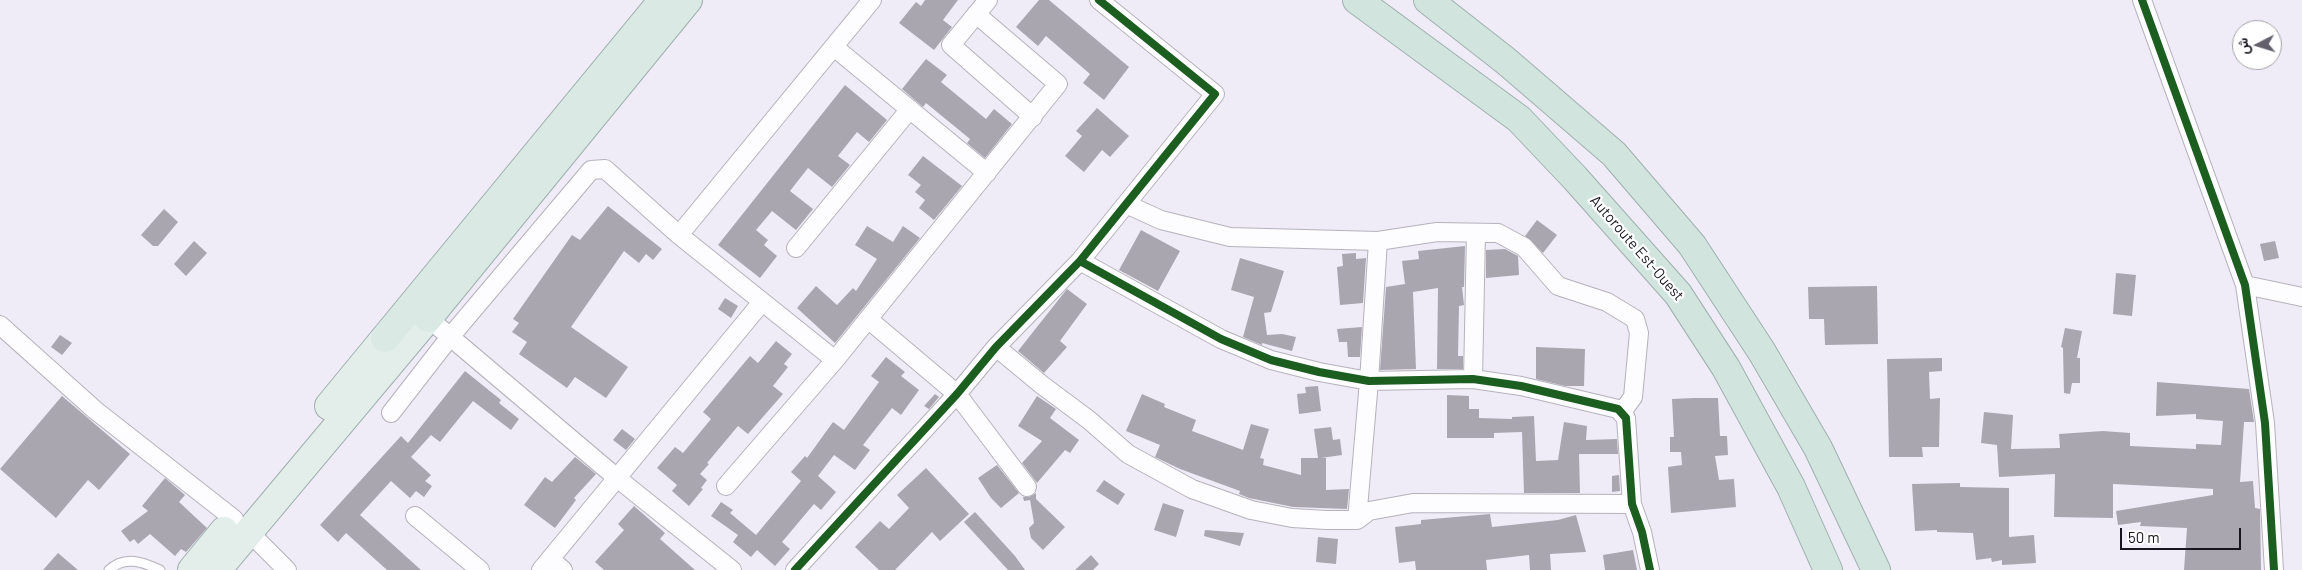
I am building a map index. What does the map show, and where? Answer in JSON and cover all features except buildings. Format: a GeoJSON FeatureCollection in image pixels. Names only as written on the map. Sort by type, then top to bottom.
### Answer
{"type":"FeatureCollection","features":[{"type":"Feature","properties":{"kind":"highway"},"geometry":{"type":"LineString","coordinates":[[385,338],[663,0]]}},
{"type":"Feature","properties":{"kind":"highway"},"geometry":{"type":"LineString","coordinates":[[428,318],[688,0]]}},
{"type":"Feature","properties":{"kind":"highway","name":"Autoroute Est-Ouest"},"geometry":{"type":"LineString","coordinates":[[1357,0],[1519,119],[1575,178],[1678,294],[1726,368],[1792,487],[1828,570]]}},
{"type":"Feature","properties":{"kind":"highway"},"geometry":{"type":"LineString","coordinates":[[1428,0],[1506,61],[1614,154],[1692,245],[1762,352],[1818,448],[1876,570]]}},
{"type":"Feature","properties":{"kind":"main road"},"geometry":{"type":"LineString","coordinates":[[192,570],[241,525],[428,318]]}},
{"type":"Feature","properties":{"kind":"main road"},"geometry":{"type":"LineString","coordinates":[[217,570],[241,525],[385,338]]}},
{"type":"Feature","properties":{"kind":"street"},"geometry":{"type":"LineString","coordinates":[[679,235],[872,0]]}},
{"type":"Feature","properties":{"kind":"street"},"geometry":{"type":"LineString","coordinates":[[988,0],[951,45],[1033,117]]}},
{"type":"Feature","properties":{"kind":"street"},"geometry":{"type":"LineString","coordinates":[[795,570],[957,394],[996,346],[1080,261],[1215,94],[1099,0]]}},
{"type":"Feature","properties":{"kind":"street"},"geometry":{"type":"LineString","coordinates":[[2142,0],[2245,285],[2265,423],[2274,570]]}},
{"type":"Feature","properties":{"kind":"street"},"geometry":{"type":"LineString","coordinates":[[726,486],[835,360],[1058,84],[976,14]]}},
{"type":"Feature","properties":{"kind":"street"},"geometry":{"type":"LineString","coordinates":[[834,46],[987,173]]}},
{"type":"Feature","properties":{"kind":"street"},"geometry":{"type":"LineString","coordinates":[[796,248],[910,108]]}},
{"type":"Feature","properties":{"kind":"street"},"geometry":{"type":"LineString","coordinates":[[391,413],[450,336],[592,170],[605,169],[679,235],[835,360]]}},
{"type":"Feature","properties":{"kind":"street"},"geometry":{"type":"LineString","coordinates":[[1126,204],[1161,220],[1230,237],[1378,241],[1436,232],[1498,233],[1524,247],[1558,286],[1607,302],[1635,319],[1639,333],[1633,397],[1622,412]]}},
{"type":"Feature","properties":{"kind":"street"},"geometry":{"type":"LineString","coordinates":[[1473,379],[1476,233]]}},
{"type":"Feature","properties":{"kind":"street"},"geometry":{"type":"LineString","coordinates":[[1357,520],[1369,381],[1378,241]]}},
{"type":"Feature","properties":{"kind":"street"},"geometry":{"type":"LineString","coordinates":[[1080,261],[1221,339],[1271,360],[1319,372],[1369,381],[1473,379],[1521,386],[1622,412],[1626,418],[1632,504],[1642,532],[1650,570]]}},
{"type":"Feature","properties":{"kind":"street"},"geometry":{"type":"LineString","coordinates":[[2245,285],[2302,297]]}},
{"type":"Feature","properties":{"kind":"street"},"geometry":{"type":"LineString","coordinates":[[551,566],[616,478],[762,302]]}},
{"type":"Feature","properties":{"kind":"street"},"geometry":{"type":"LineString","coordinates":[[428,318],[616,478],[732,570]]}},
{"type":"Feature","properties":{"kind":"street"},"geometry":{"type":"LineString","coordinates":[[868,319],[957,394],[1027,487]]}},
{"type":"Feature","properties":{"kind":"street"},"geometry":{"type":"LineString","coordinates":[[0,324],[95,410],[241,525],[287,570]]}},
{"type":"Feature","properties":{"kind":"street"},"geometry":{"type":"LineString","coordinates":[[996,346],[1042,385],[1089,420],[1128,454],[1192,489],[1251,510],[1284,517],[1357,520],[1369,511],[1412,503],[1632,504]]}},
{"type":"Feature","properties":{"kind":"street"},"geometry":{"type":"LineString","coordinates":[[415,516],[480,570]]}},
{"type":"Feature","properties":{"kind":"lane"},"geometry":{"type":"LineString","coordinates":[[109,570],[127,560],[143,562],[160,570]]}},
{"type":"Feature","properties":{"kind":"cycle path"},"geometry":{"type":"LineString","coordinates":[[795,570],[957,394],[996,347],[1080,261],[1215,94],[1099,0]]}},
{"type":"Feature","properties":{"kind":"cycle path"},"geometry":{"type":"LineString","coordinates":[[2142,0],[2245,285],[2265,423],[2274,570]]}},
{"type":"Feature","properties":{"kind":"cycle path"},"geometry":{"type":"LineString","coordinates":[[1080,261],[1221,339],[1271,360],[1319,372],[1369,381],[1473,379],[1521,386],[1618,409],[1626,418],[1632,504],[1642,532],[1650,570]]}}]}
